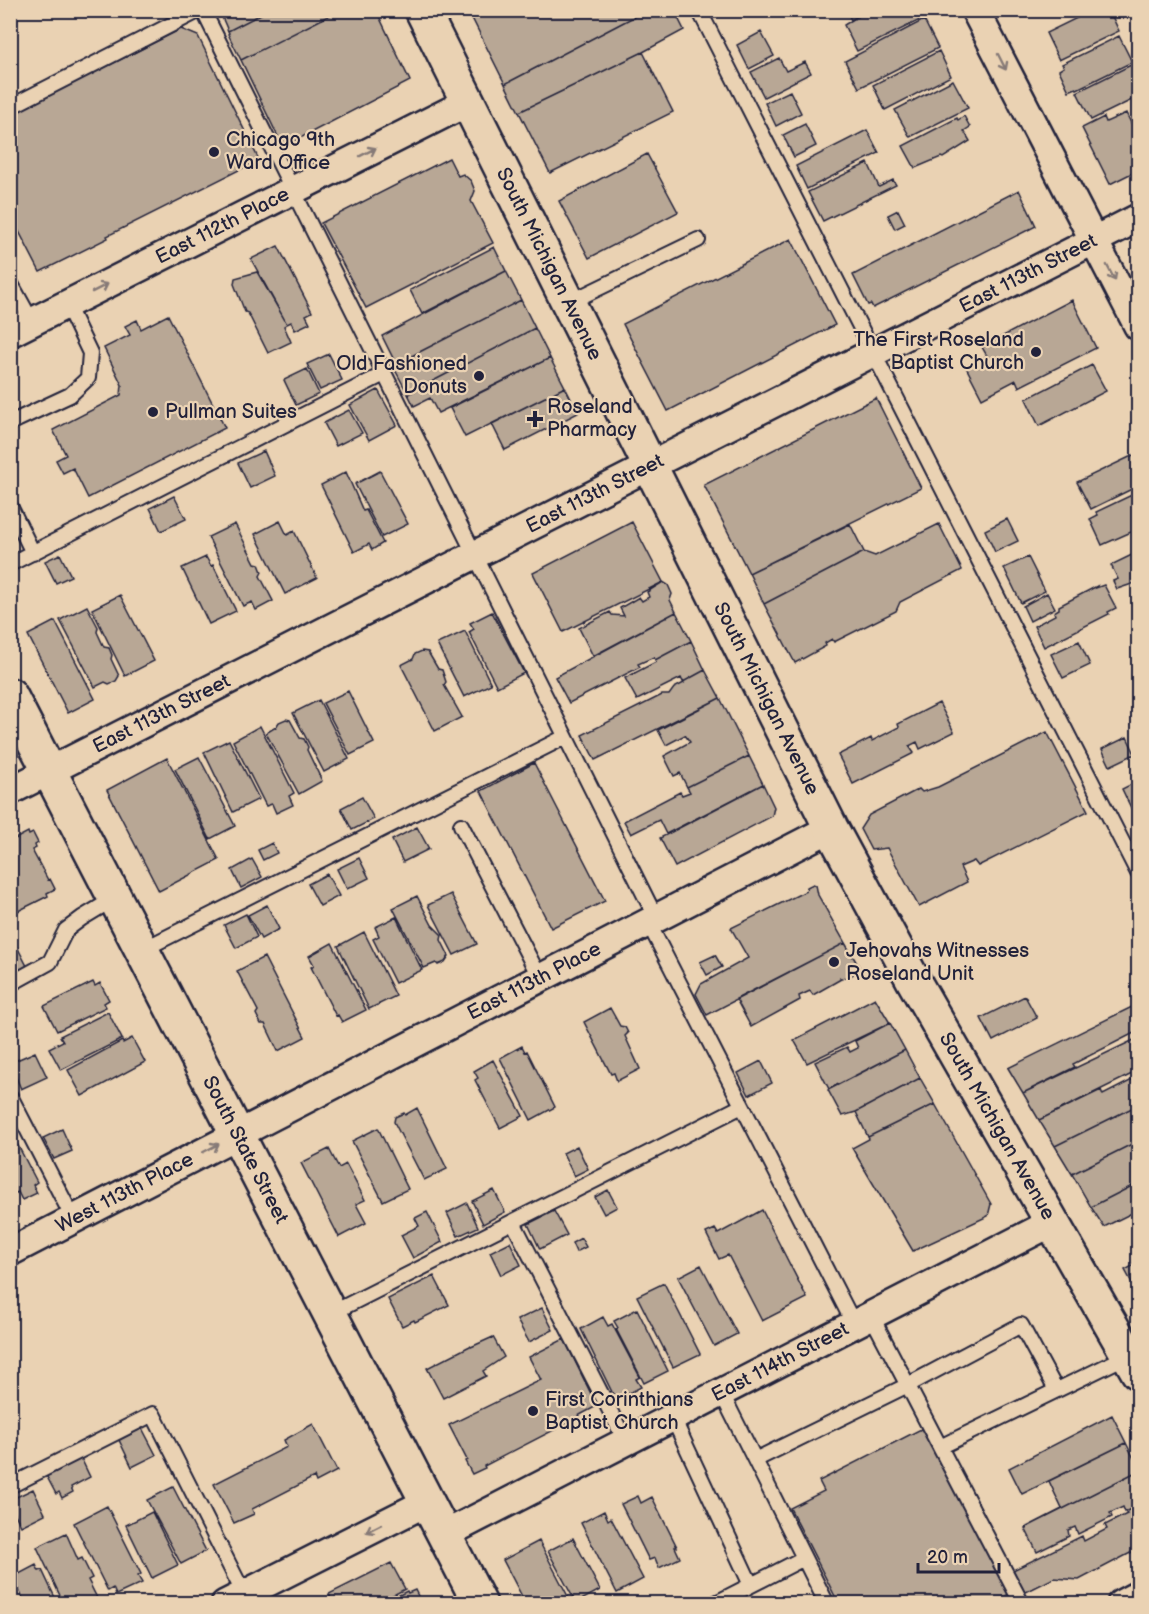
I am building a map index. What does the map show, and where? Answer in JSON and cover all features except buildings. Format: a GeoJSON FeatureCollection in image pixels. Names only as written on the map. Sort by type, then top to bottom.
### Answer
{"type":"FeatureCollection","features":[{"type":"Feature","properties":{"kind":"main road","name":"South Michigan Avenue"},"geometry":{"type":"LineString","coordinates":[[422,10],[831,828],[912,978],[1134,1364]]}},
{"type":"Feature","properties":{"kind":"main road","name":"South State Street"},"geometry":{"type":"LineString","coordinates":[[10,695],[480,1604]]}},
{"type":"Feature","properties":{"kind":"street"},"geometry":{"type":"LineString","coordinates":[[975,10],[1138,326]]}},
{"type":"Feature","properties":{"kind":"street","name":"East 112th Place"},"geometry":{"type":"LineString","coordinates":[[21,328],[468,102]]}},
{"type":"Feature","properties":{"kind":"street","name":"East 113th Street"},"geometry":{"type":"LineString","coordinates":[[10,791],[1138,218]]}},
{"type":"Feature","properties":{"kind":"street","name":"East 113th Place"},"geometry":{"type":"LineString","coordinates":[[237,1134],[831,828]]}},
{"type":"Feature","properties":{"kind":"street","name":"West 113th Place"},"geometry":{"type":"LineString","coordinates":[[10,1252],[237,1134]]}},
{"type":"Feature","properties":{"kind":"street","name":"East 114th Street"},"geometry":{"type":"LineString","coordinates":[[444,1535],[1053,1222]]}},
{"type":"Feature","properties":{"kind":"street"},"geometry":{"type":"LineString","coordinates":[[234,1599],[427,1502]]}},
{"type":"Feature","properties":{"kind":"street"},"geometry":{"type":"LineString","coordinates":[[1121,1604],[1138,1595]]}},
{"type":"Feature","properties":{"kind":"lane"},"geometry":{"type":"LineString","coordinates":[[10,106],[201,10],[565,736],[742,1106],[863,1320],[908,1385],[1022,1604]]}},
{"type":"Feature","properties":{"kind":"lane"},"geometry":{"type":"LineString","coordinates":[[699,10],[1138,873]]}},
{"type":"Feature","properties":{"kind":"lane"},"geometry":{"type":"LineString","coordinates":[[568,303],[698,240]]}},
{"type":"Feature","properties":{"kind":"lane"},"geometry":{"type":"LineString","coordinates":[[10,282],[21,328]]}},
{"type":"Feature","properties":{"kind":"lane"},"geometry":{"type":"LineString","coordinates":[[10,423],[70,395],[88,378],[90,353],[67,305]]}},
{"type":"Feature","properties":{"kind":"lane"},"geometry":{"type":"LineString","coordinates":[[10,564],[384,374]]}},
{"type":"Feature","properties":{"kind":"lane"},"geometry":{"type":"LineString","coordinates":[[10,506],[33,553]]}},
{"type":"Feature","properties":{"kind":"lane"},"geometry":{"type":"LineString","coordinates":[[142,950],[565,736]]}},
{"type":"Feature","properties":{"kind":"lane"},"geometry":{"type":"LineString","coordinates":[[460,825],[540,978]]}},
{"type":"Feature","properties":{"kind":"lane"},"geometry":{"type":"LineString","coordinates":[[10,984],[50,962],[66,930],[115,898]]}},
{"type":"Feature","properties":{"kind":"lane"},"geometry":{"type":"LineString","coordinates":[[10,1096],[74,1220]]}},
{"type":"Feature","properties":{"kind":"lane"},"geometry":{"type":"LineString","coordinates":[[330,1314],[742,1106]]}},
{"type":"Feature","properties":{"kind":"lane"},"geometry":{"type":"LineString","coordinates":[[513,1222],[626,1442]]}},
{"type":"Feature","properties":{"kind":"lane"},"geometry":{"type":"LineString","coordinates":[[755,1460],[908,1385],[1021,1325],[1056,1390]]}},
{"type":"Feature","properties":{"kind":"lane"},"geometry":{"type":"LineString","coordinates":[[940,1447],[1056,1390],[1134,1364]]}},
{"type":"Feature","properties":{"kind":"lane"},"geometry":{"type":"LineString","coordinates":[[721,1392],[827,1604]]}},
{"type":"Feature","properties":{"kind":"lane"},"geometry":{"type":"LineString","coordinates":[[10,1485],[153,1414],[234,1599]]}},
{"type":"Feature","properties":{"kind":"lane"},"geometry":{"type":"LineString","coordinates":[[673,1418],[750,1585]]}},
{"type":"Feature","properties":{"kind":"lane"},"geometry":{"type":"LineString","coordinates":[[714,1604],[804,1558]]}},
{"type":"Feature","properties":{"kind":"place","name":"Chicago 9th Ward Office"},"geometry":{"type":"Point","coordinates":[214,152]}},
{"type":"Feature","properties":{"kind":"place","name":"The First Roseland Baptist Church"},"geometry":{"type":"Point","coordinates":[1036,352]}},
{"type":"Feature","properties":{"kind":"place","name":"Old Fashioned Donuts"},"geometry":{"type":"Point","coordinates":[479,376]}},
{"type":"Feature","properties":{"kind":"place","name":"Pullman Suites"},"geometry":{"type":"Point","coordinates":[153,412]}},
{"type":"Feature","properties":{"kind":"place","name":"Roseland Pharmacy"},"geometry":{"type":"Point","coordinates":[535,419]}},
{"type":"Feature","properties":{"kind":"place","name":"Jehovahs Witnesses Roseland Unit"},"geometry":{"type":"Point","coordinates":[834,962]}},
{"type":"Feature","properties":{"kind":"place","name":"First Corinthians Baptist Church"},"geometry":{"type":"Point","coordinates":[533,1411]}}]}
